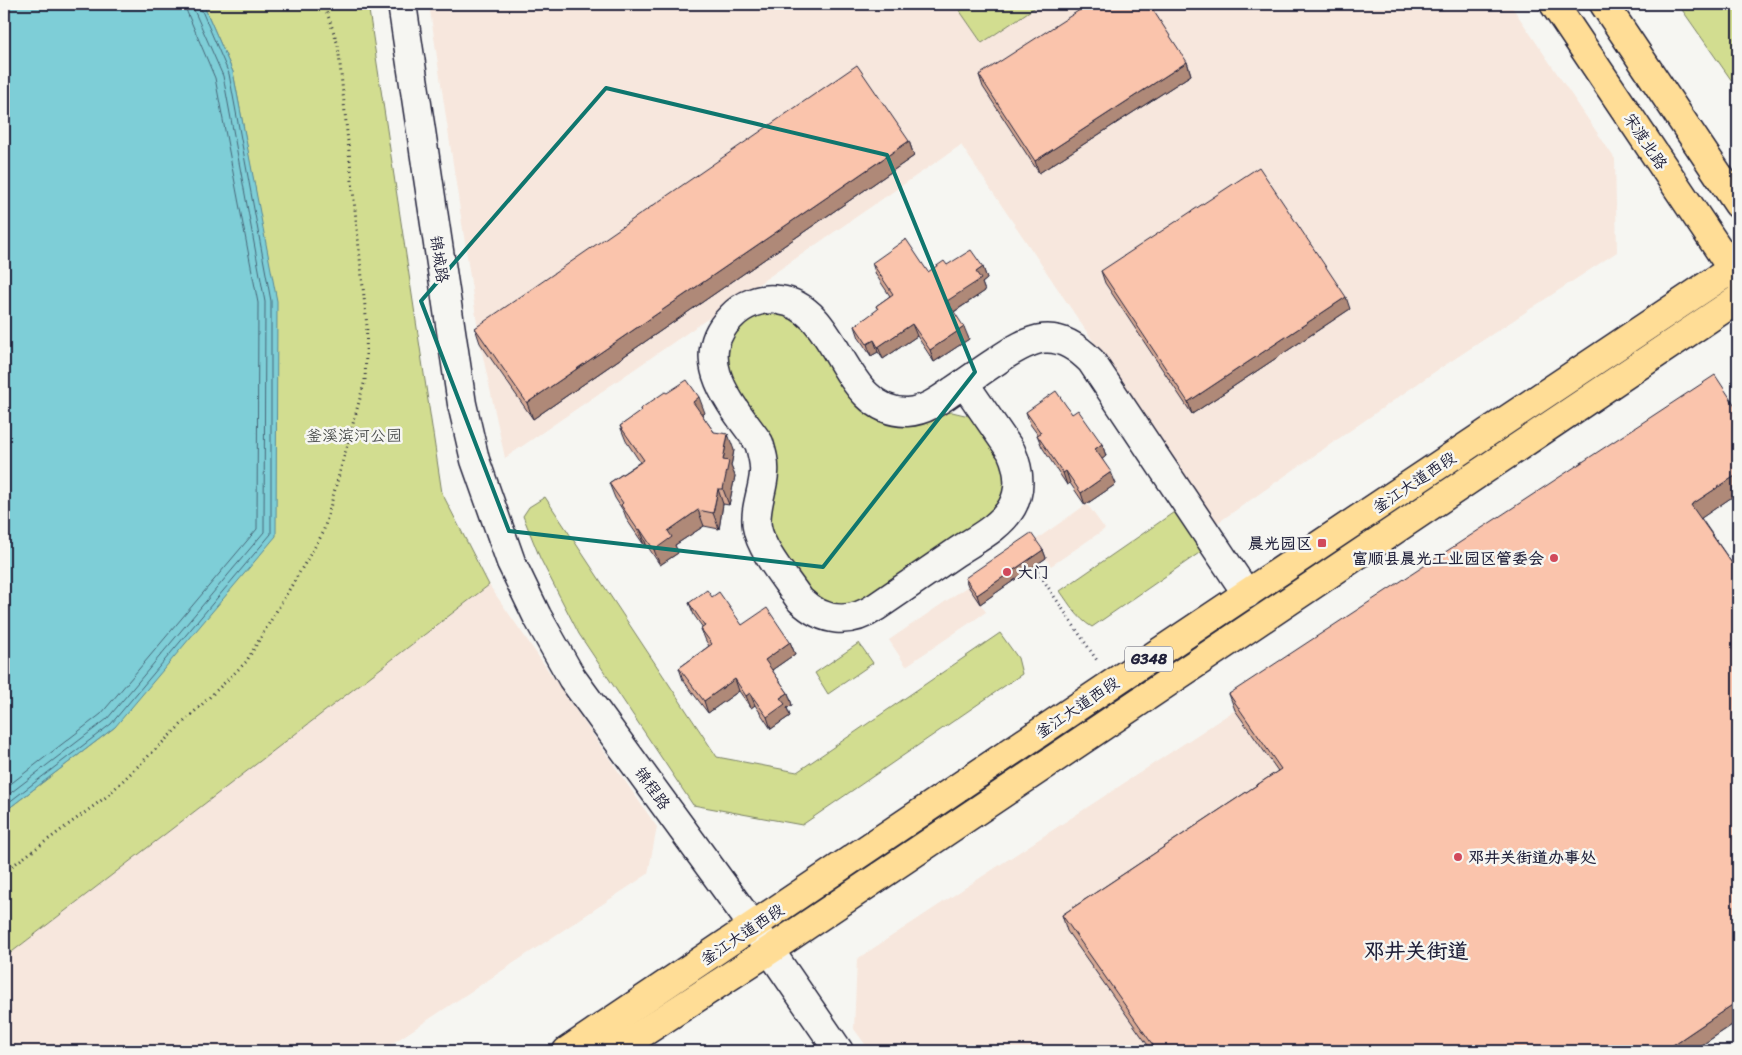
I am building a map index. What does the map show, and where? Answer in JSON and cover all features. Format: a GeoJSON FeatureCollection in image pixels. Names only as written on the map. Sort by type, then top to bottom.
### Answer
{"type":"FeatureCollection","features":[{"type":"Feature","properties":{"kind":"main road","name":"宋渡北路"},"geometry":{"type":"LineString","coordinates":[[1554,4],[1736,271]]}},
{"type":"Feature","properties":{"kind":"main road"},"geometry":{"type":"LineString","coordinates":[[1604,4],[1738,204]]}},
{"type":"Feature","properties":{"kind":"main road","name":"釜江大道西段"},"geometry":{"type":"LineString","coordinates":[[567,1051],[1113,683],[1736,271]]}},
{"type":"Feature","properties":{"kind":"main road","name":"釜江大道西段"},"geometry":{"type":"LineString","coordinates":[[615,1051],[770,950],[1738,299]]}},
{"type":"Feature","properties":{"kind":"street","name":"锦城路"},"geometry":{"type":"LineString","coordinates":[[402,4],[462,404],[475,460],[492,511]]}},
{"type":"Feature","properties":{"kind":"street"},"geometry":{"type":"LineString","coordinates":[[964,383],[1011,451],[1018,468],[1018,486],[1012,507],[995,526],[859,617],[849,619],[827,617],[807,606],[800,600],[766,550],[760,537],[757,528],[757,512],[764,480],[764,462],[759,443],[716,376],[713,353],[720,330],[735,313],[751,303],[769,299],[794,304],[811,315],[864,392],[878,404],[896,411],[917,410],[927,407],[1014,348],[1034,340],[1067,342],[1081,350],[1091,361],[1247,594]]}},
{"type":"Feature","properties":{"kind":"street","name":"锦程路"},"geometry":{"type":"LineString","coordinates":[[492,511],[516,571],[537,616],[572,678],[753,926],[839,1051]]}},
{"type":"Feature","properties":{"kind":"path"},"geometry":{"type":"LineString","coordinates":[[4,872],[106,797],[246,662],[323,533],[365,380],[366,326],[338,45],[324,4]]}},
{"type":"Feature","properties":{"kind":"path"},"geometry":{"type":"LineString","coordinates":[[1030,560],[1113,683]]}},
{"type":"Feature","properties":{"kind":"highlighted area"},"geometry":{"type":"Polygon","coordinates":[[[606,88],[887,155],[975,372],[823,567],[509,531],[421,301],[606,88]]]}},
{"type":"Feature","properties":{"kind":"shaded area"},"geometry":{"type":"Polygon","coordinates":[[[429,4],[955,4],[982,43],[1040,4],[1510,4],[1615,159],[1617,252],[1433,373],[1216,524],[961,145],[505,458],[480,343],[429,4]]]}},
{"type":"Feature","properties":{"kind":"shaded area"},"geometry":{"type":"Polygon","coordinates":[[[1087,504],[1105,529],[1051,566],[1034,541],[1087,504]]]}},
{"type":"Feature","properties":{"kind":"shaded area"},"geometry":{"type":"Polygon","coordinates":[[[489,585],[657,827],[648,874],[381,1051],[4,1051],[4,958],[489,585]]]}},
{"type":"Feature","properties":{"kind":"shaded area"},"geometry":{"type":"Polygon","coordinates":[[[968,586],[986,612],[906,666],[889,640],[968,586]]]}},
{"type":"Feature","properties":{"kind":"shaded area"},"geometry":{"type":"Polygon","coordinates":[[[1235,710],[1287,784],[1068,930],[1152,1051],[870,1051],[854,1029],[857,959],[1235,710]]]}},
{"type":"Feature","properties":{"kind":"green space","name":"釜溪滨河公园"},"geometry":{"type":"Polygon","coordinates":[[[203,4],[368,4],[442,493],[489,585],[4,958],[4,812],[115,727],[276,301],[233,72],[203,4]]]}},
{"type":"Feature","properties":{"kind":"green space"},"geometry":{"type":"Polygon","coordinates":[[[955,4],[1040,4],[982,43],[955,4]]]}},
{"type":"Feature","properties":{"kind":"green space"},"geometry":{"type":"Polygon","coordinates":[[[1678,4],[1738,4],[1738,83],[1732,81],[1678,4]]]}},
{"type":"Feature","properties":{"kind":"green space"},"geometry":{"type":"Polygon","coordinates":[[[753,311],[793,312],[853,392],[939,413],[952,412],[969,416],[976,420],[1008,466],[1002,508],[859,607],[819,606],[772,545],[722,348],[753,311]]]}},
{"type":"Feature","properties":{"kind":"green space"},"geometry":{"type":"Polygon","coordinates":[[[545,497],[717,757],[797,772],[1000,633],[1018,658],[1022,674],[802,825],[693,805],[579,634],[540,558],[523,516],[529,507],[545,497]]]}},
{"type":"Feature","properties":{"kind":"green space"},"geometry":{"type":"Polygon","coordinates":[[[1180,508],[1202,551],[1092,627],[1082,620],[1060,591],[1180,508]]]}},
{"type":"Feature","properties":{"kind":"green space"},"geometry":{"type":"Polygon","coordinates":[[[859,643],[873,663],[828,694],[815,673],[859,643]]]}},
{"type":"Feature","properties":{"kind":"water"},"geometry":{"type":"Polygon","coordinates":[[[4,4],[203,4],[233,72],[277,301],[276,536],[115,727],[4,812],[4,4]]]}},
{"type":"Feature","properties":{"kind":"building"},"geometry":{"type":"Polygon","coordinates":[[[1089,4],[1149,4],[1187,62],[1035,161],[979,75],[1089,4]]]}},
{"type":"Feature","properties":{"kind":"building"},"geometry":{"type":"Polygon","coordinates":[[[857,65],[909,141],[527,403],[475,328],[857,65]]]}},
{"type":"Feature","properties":{"kind":"building"},"geometry":{"type":"Polygon","coordinates":[[[1259,167],[1346,297],[1188,402],[1101,271],[1259,167]]]}},
{"type":"Feature","properties":{"kind":"building"},"geometry":{"type":"Polygon","coordinates":[[[906,239],[928,272],[944,261],[947,265],[971,250],[983,267],[976,272],[981,279],[947,301],[964,327],[930,350],[912,324],[878,347],[874,340],[867,344],[855,326],[878,309],[876,306],[893,294],[872,263],[906,239]]]}},
{"type":"Feature","properties":{"kind":"building","name":"邓井关街道办事处"},"geometry":{"type":"Polygon","coordinates":[[[1715,375],[1738,410],[1738,474],[1691,505],[1738,572],[1738,1001],[1664,1051],[1157,1051],[1062,915],[1281,769],[1229,694],[1715,375]]]}},
{"type":"Feature","properties":{"kind":"building"},"geometry":{"type":"Polygon","coordinates":[[[687,380],[699,397],[693,402],[714,432],[728,434],[723,460],[729,461],[723,489],[718,489],[713,513],[698,510],[668,531],[672,537],[654,550],[621,505],[623,503],[609,483],[644,460],[620,426],[641,411],[640,409],[687,380]]]}},
{"type":"Feature","properties":{"kind":"building"},"geometry":{"type":"Polygon","coordinates":[[[1056,391],[1072,414],[1078,410],[1102,444],[1095,449],[1111,472],[1081,493],[1066,471],[1063,473],[1037,435],[1041,433],[1026,412],[1056,391]]]}},
{"type":"Feature","properties":{"kind":"building"},"geometry":{"type":"Polygon","coordinates":[[[1031,533],[1043,550],[977,595],[965,578],[1031,533]]]}},
{"type":"Feature","properties":{"kind":"building"},"geometry":{"type":"Polygon","coordinates":[[[707,590],[712,597],[719,592],[742,625],[767,608],[790,642],[765,660],[788,693],[780,698],[785,704],[767,717],[750,693],[746,696],[735,679],[704,701],[679,668],[712,644],[701,629],[705,626],[689,603],[707,590]]]}},
{"type":"Feature","properties":{"kind":"place","name":"晨光园区"},"geometry":{"type":"Point","coordinates":[1322,543]}},
{"type":"Feature","properties":{"kind":"place","name":"富顺县晨光工业园区管委会"},"geometry":{"type":"Point","coordinates":[1554,558]}},
{"type":"Feature","properties":{"kind":"place","name":"大门"},"geometry":{"type":"Point","coordinates":[1007,572]}},
{"type":"Feature","properties":{"kind":"place","name":"邓井关街道办事处"},"geometry":{"type":"Point","coordinates":[1458,857]}},
{"type":"Feature","properties":{"kind":"district","name":"邓井关街道"},"geometry":{"type":"Point","coordinates":[1416,951]}}]}
